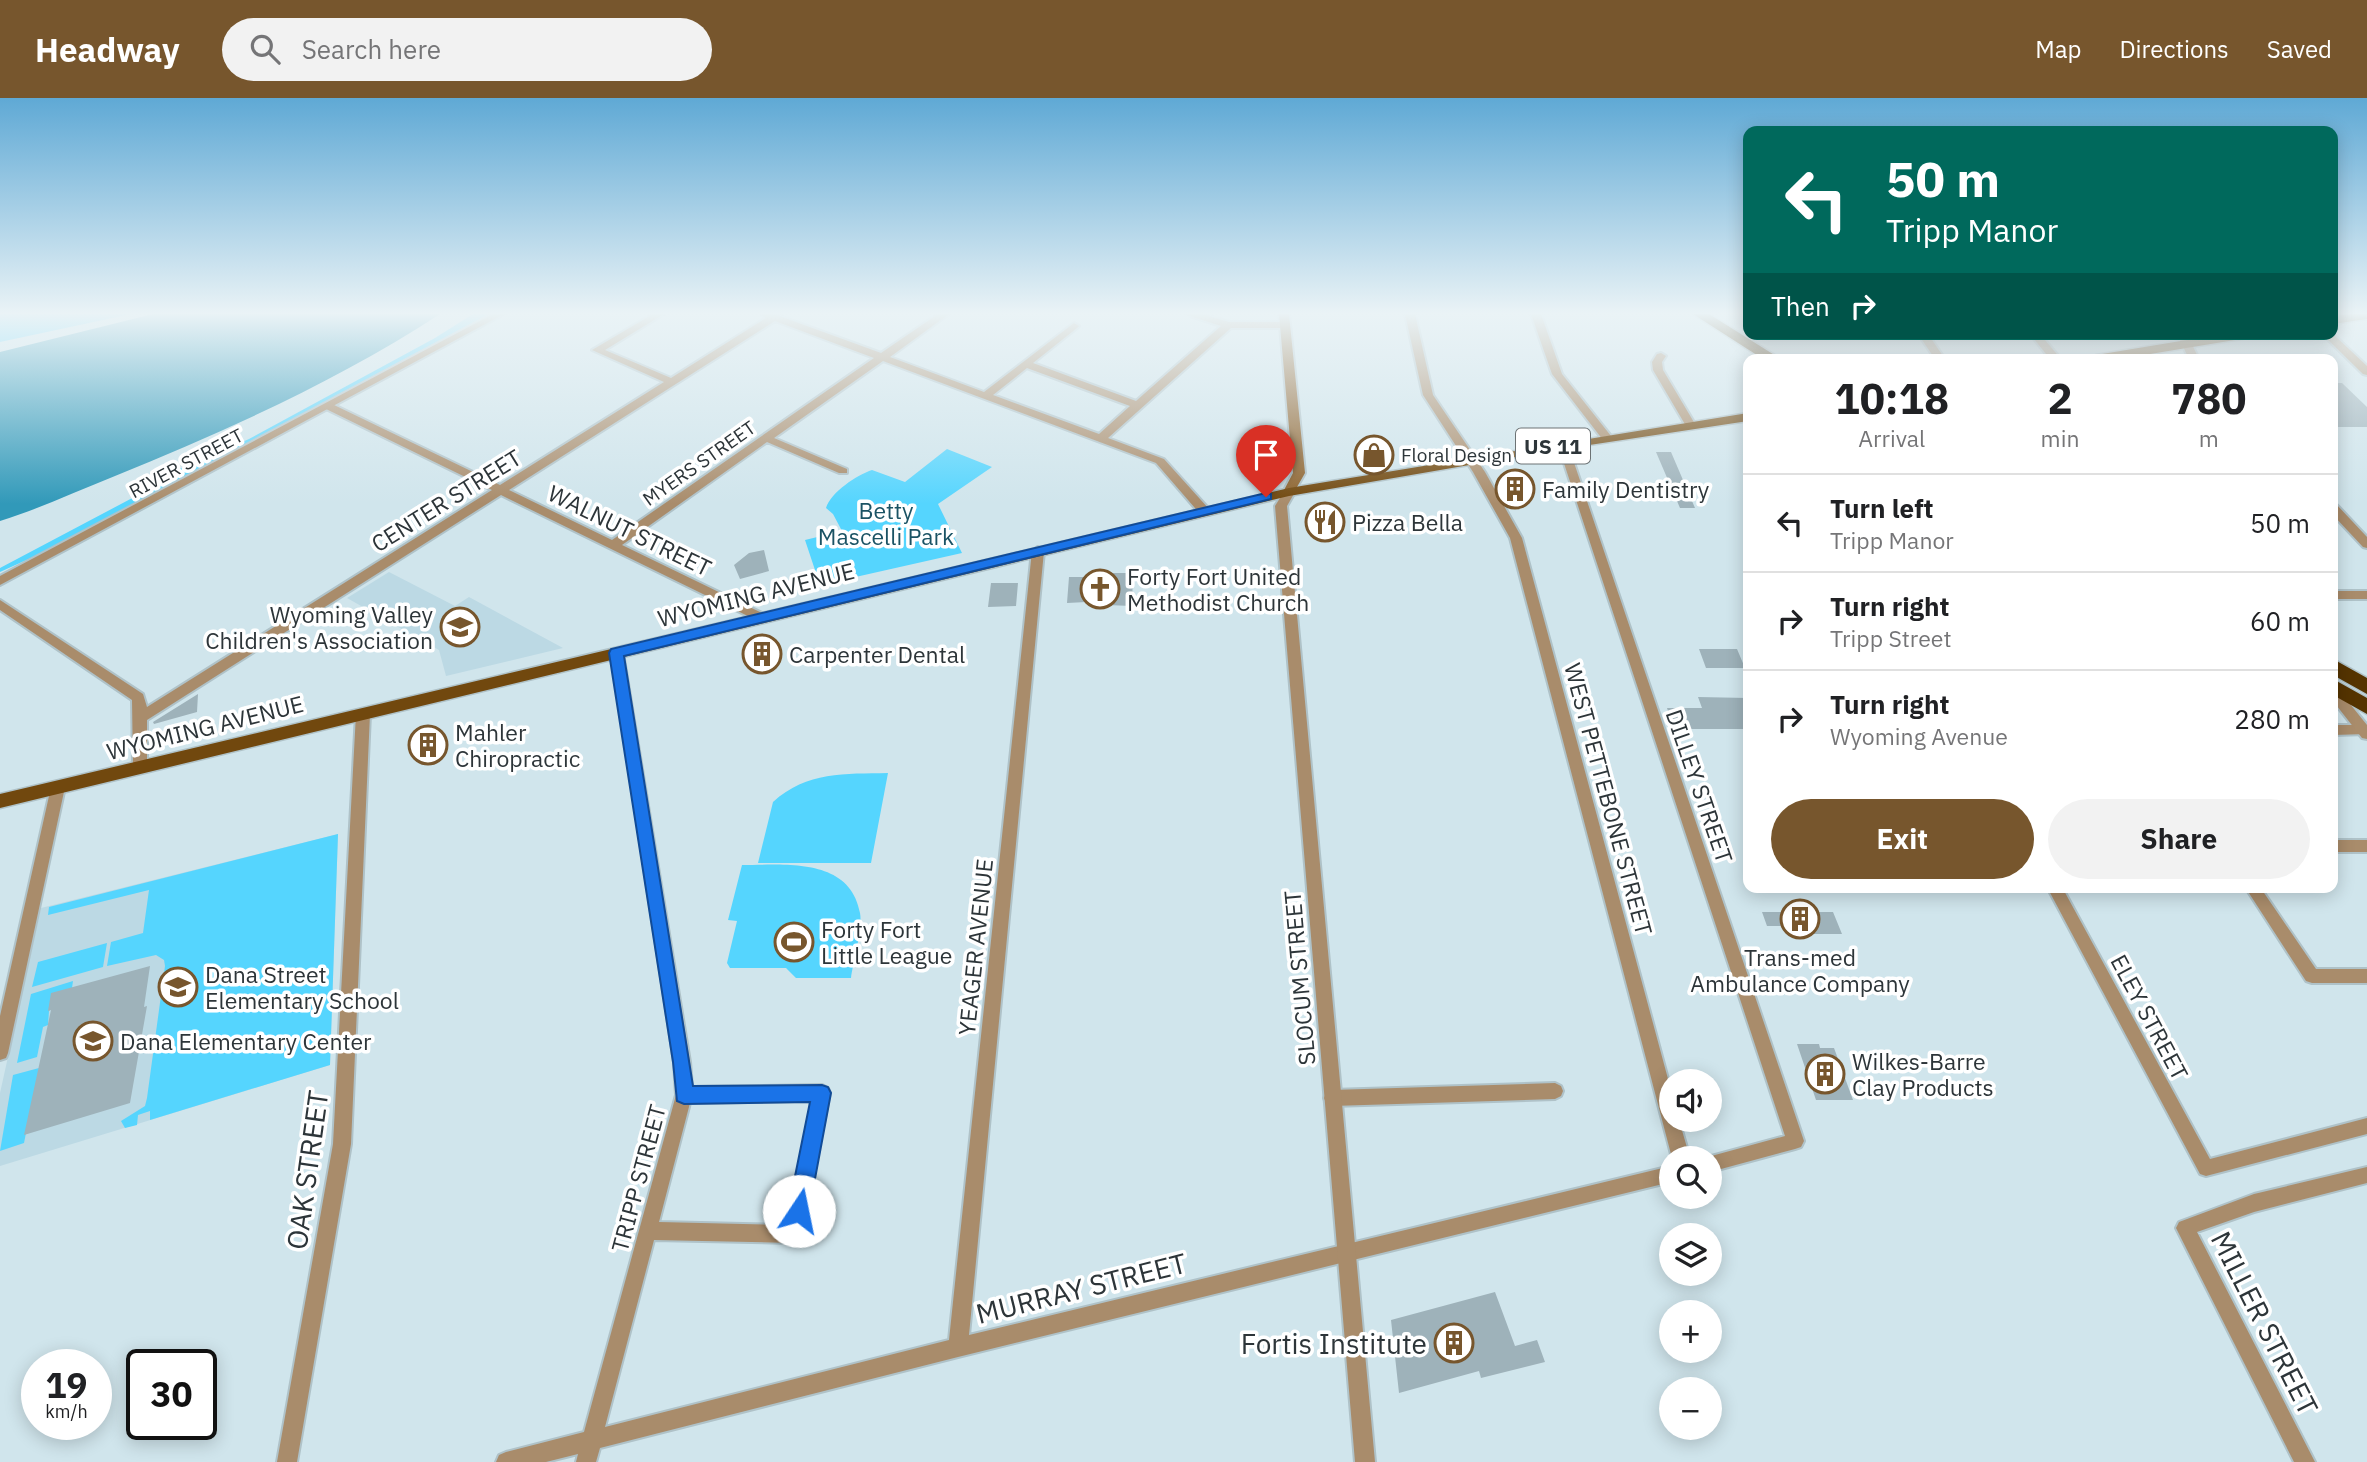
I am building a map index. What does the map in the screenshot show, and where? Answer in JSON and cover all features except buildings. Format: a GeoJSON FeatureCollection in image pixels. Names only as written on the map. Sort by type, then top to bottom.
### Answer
{"type":"FeatureCollection","features":[{"type":"Feature","properties":{"kind":"highway"},"geometry":{"type":"LineString","coordinates":[[2338,669],[2367,687]]}},
{"type":"Feature","properties":{"kind":"highway"},"geometry":{"type":"LineString","coordinates":[[2338,676],[2367,693]]}},
{"type":"Feature","properties":{"kind":"highway"},"geometry":{"type":"LineString","coordinates":[[2338,693],[2367,708]]}},
{"type":"Feature","properties":{"kind":"main road"},"geometry":{"type":"LineString","coordinates":[[1289,492],[1299,473],[1290,378]]}},
{"type":"Feature","properties":{"kind":"main road","name":"WYOMING AVENUE"},"geometry":{"type":"LineString","coordinates":[[0,801],[1289,492],[1563,444],[1743,416]]}},
{"type":"Feature","properties":{"kind":"street","name":"RIVER STREET"},"geometry":{"type":"LineString","coordinates":[[0,581],[380,378]]}},
{"type":"Feature","properties":{"kind":"street"},"geometry":{"type":"LineString","coordinates":[[662,378],[672,382]]}},
{"type":"Feature","properties":{"kind":"street","name":"CENTER STREET"},"geometry":{"type":"LineString","coordinates":[[140,718],[678,378]]}},
{"type":"Feature","properties":{"kind":"street","name":"MYERS STREET"},"geometry":{"type":"LineString","coordinates":[[613,545],[852,378]]}},
{"type":"Feature","properties":{"kind":"street"},"geometry":{"type":"LineString","coordinates":[[938,378],[1160,461],[1205,512]]}},
{"type":"Feature","properties":{"kind":"street"},"geometry":{"type":"LineString","coordinates":[[986,395],[1008,378]]}},
{"type":"Feature","properties":{"kind":"street"},"geometry":{"type":"LineString","coordinates":[[1063,378],[1137,405]]}},
{"type":"Feature","properties":{"kind":"street"},"geometry":{"type":"LineString","coordinates":[[1101,438],[1168,378]]}},
{"type":"Feature","properties":{"kind":"street","name":"WEST PETTEBONE STREET"},"geometry":{"type":"LineString","coordinates":[[1423,378],[1427,395],[1471,460],[1516,538],[1678,1146]]}},
{"type":"Feature","properties":{"kind":"street"},"geometry":{"type":"LineString","coordinates":[[1560,378],[1607,438]]}},
{"type":"Feature","properties":{"kind":"street"},"geometry":{"type":"LineString","coordinates":[[1663,378],[1690,424]]}},
{"type":"Feature","properties":{"kind":"street","name":"WALNUT STREET"},"geometry":{"type":"LineString","coordinates":[[328,406],[762,618]]}},
{"type":"Feature","properties":{"kind":"street"},"geometry":{"type":"LineString","coordinates":[[766,438],[843,471]]}},
{"type":"Feature","properties":{"kind":"street","name":"DILLEY STREET"},"geometry":{"type":"LineString","coordinates":[[1563,444],[1795,1141],[1722,1161]]}},
{"type":"Feature","properties":{"kind":"street","name":"SLOCUM STREET"},"geometry":{"type":"LineString","coordinates":[[1289,492],[1281,506],[1365,1462]]}},
{"type":"Feature","properties":{"kind":"street"},"geometry":{"type":"LineString","coordinates":[[2338,513],[2367,544]]}},
{"type":"Feature","properties":{"kind":"street","name":"YEAGER AVENUE"},"geometry":{"type":"LineString","coordinates":[[958,1347],[1038,551]]}},
{"type":"Feature","properties":{"kind":"street"},"geometry":{"type":"LineString","coordinates":[[2338,595],[2367,595]]}},
{"type":"Feature","properties":{"kind":"street"},"geometry":{"type":"LineString","coordinates":[[0,604],[138,697],[140,768]]}},
{"type":"Feature","properties":{"kind":"street","name":"TRIPP STREET"},"geometry":{"type":"LineString","coordinates":[[586,1462],[684,1095],[682,1062],[617,653]]}},
{"type":"Feature","properties":{"kind":"street"},"geometry":{"type":"LineString","coordinates":[[2338,697],[2365,732]]}},
{"type":"Feature","properties":{"kind":"street","name":"OAK STREET"},"geometry":{"type":"LineString","coordinates":[[287,1462],[342,1144],[363,714]]}},
{"type":"Feature","properties":{"kind":"street"},"geometry":{"type":"LineString","coordinates":[[2338,730],[2365,732]]}},
{"type":"Feature","properties":{"kind":"street"},"geometry":{"type":"LineString","coordinates":[[1,1047],[58,787]]}},
{"type":"Feature","properties":{"kind":"street"},"geometry":{"type":"LineString","coordinates":[[2338,846],[2367,846]]}},
{"type":"Feature","properties":{"kind":"street","name":"ELEY STREET"},"geometry":{"type":"LineString","coordinates":[[2057,893],[2206,1168],[2367,1126]]}},
{"type":"Feature","properties":{"kind":"street"},"geometry":{"type":"LineString","coordinates":[[2256,893],[2312,975],[2367,976]]}},
{"type":"Feature","properties":{"kind":"street"},"geometry":{"type":"LineString","coordinates":[[1332,1098],[1555,1091]]}},
{"type":"Feature","properties":{"kind":"street"},"geometry":{"type":"LineString","coordinates":[[646,1231],[794,1234],[822,1093],[684,1095]]}},
{"type":"Feature","properties":{"kind":"street","name":"MILLER STREET"},"geometry":{"type":"LineString","coordinates":[[2305,1462],[2185,1228],[2255,1203],[2367,1175]]}},
{"type":"Feature","properties":{"kind":"street","name":"MURRAY STREET"},"geometry":{"type":"LineString","coordinates":[[506,1462],[592,1443],[958,1347],[1659,1177]]}},
{"type":"Feature","properties":{"kind":"shaded area"},"geometry":{"type":"Polygon","coordinates":[[[0,378],[330,378],[157,459],[0,521],[0,378]]]}},
{"type":"Feature","properties":{"kind":"shaded area","name":"Wyoming Valley Children's Association"},"geometry":{"type":"Polygon","coordinates":[[[389,572],[455,606],[469,597],[563,648],[446,676],[439,650],[347,598],[389,572]]]}},
{"type":"Feature","properties":{"kind":"shaded area","name":"Dana Street Elementary School"},"geometry":{"type":"Polygon","coordinates":[[[338,834],[330,1065],[0,1166],[0,1093],[41,908],[338,834]]]}},
{"type":"Feature","properties":{"kind":"green space"},"geometry":{"type":"Polygon","coordinates":[[[362,378],[370,378],[42,553],[0,572],[0,568],[155,486],[150,482],[249,439],[362,378]]]}},
{"type":"Feature","properties":{"kind":"green space","name":"Betty Mascelli Park"},"geometry":{"type":"Polygon","coordinates":[[[947,449],[992,467],[938,504],[962,553],[820,585],[805,540],[842,531],[833,514],[826,508],[833,496],[852,480],[872,470],[905,482],[947,449]]]}},
{"type":"Feature","properties":{"kind":"green space"},"geometry":{"type":"Polygon","coordinates":[[[888,773],[871,863],[758,863],[773,802],[786,792],[813,779],[827,776],[888,773]]]}},
{"type":"Feature","properties":{"kind":"green space"},"geometry":{"type":"Polygon","coordinates":[[[338,834],[330,1065],[150,1120],[150,1111],[138,1115],[137,1125],[125,1128],[121,1121],[145,1106],[147,1098],[165,966],[164,960],[156,955],[107,966],[111,942],[143,933],[149,890],[48,915],[49,907],[338,834]]]}},
{"type":"Feature","properties":{"kind":"green space","name":"Forty Fort Little League"},"geometry":{"type":"Polygon","coordinates":[[[742,865],[795,865],[813,868],[829,873],[843,882],[854,895],[861,919],[851,978],[796,978],[786,968],[730,968],[727,963],[737,921],[728,920],[742,865]]]}},
{"type":"Feature","properties":{"kind":"green space"},"geometry":{"type":"Polygon","coordinates":[[[107,943],[103,967],[32,987],[38,962],[107,943]]]}},
{"type":"Feature","properties":{"kind":"green space"},"geometry":{"type":"Polygon","coordinates":[[[73,981],[72,988],[49,1011],[48,1025],[43,1027],[37,1057],[17,1063],[31,994],[73,981]]]}},
{"type":"Feature","properties":{"kind":"green space"},"geometry":{"type":"Polygon","coordinates":[[[39,1068],[24,1143],[0,1151],[13,1075],[39,1068]]]}},
{"type":"Feature","properties":{"kind":"place","name":"Floral Design"},"geometry":{"type":"Point","coordinates":[1374,455]}},
{"type":"Feature","properties":{"kind":"place","name":"Family Dentistry"},"geometry":{"type":"Point","coordinates":[1515,489]}},
{"type":"Feature","properties":{"kind":"place","name":"Pizza Bella"},"geometry":{"type":"Point","coordinates":[1325,522]}},
{"type":"Feature","properties":{"kind":"place","name":"Forty Fort United Methodist Church"},"geometry":{"type":"Point","coordinates":[1100,589]}},
{"type":"Feature","properties":{"kind":"place","name":"Wyoming Valley Children's Association"},"geometry":{"type":"Point","coordinates":[460,627]}},
{"type":"Feature","properties":{"kind":"place","name":"Carpenter Dental"},"geometry":{"type":"Point","coordinates":[762,654]}},
{"type":"Feature","properties":{"kind":"place","name":"Mahler Chiropractic"},"geometry":{"type":"Point","coordinates":[428,745]}},
{"type":"Feature","properties":{"kind":"place","name":"Trans-med Ambulance Company"},"geometry":{"type":"Point","coordinates":[1800,919]}},
{"type":"Feature","properties":{"kind":"place","name":"Forty Fort Little League"},"geometry":{"type":"Point","coordinates":[794,942]}},
{"type":"Feature","properties":{"kind":"place","name":"Dana Street Elementary School"},"geometry":{"type":"Point","coordinates":[178,987]}},
{"type":"Feature","properties":{"kind":"place","name":"Dana Elementary Center"},"geometry":{"type":"Point","coordinates":[93,1041]}},
{"type":"Feature","properties":{"kind":"place","name":"Wilkes-Barre Clay Products"},"geometry":{"type":"Point","coordinates":[1825,1074]}},
{"type":"Feature","properties":{"kind":"place","name":"Fortis Institute"},"geometry":{"type":"Point","coordinates":[1454,1343]}},
{"type":"Feature","properties":{"kind":"route"},"geometry":{"type":"LineString","coordinates":[[799,1211],[822,1093],[684,1095],[682,1062],[617,653],[1266,497]]}}]}
